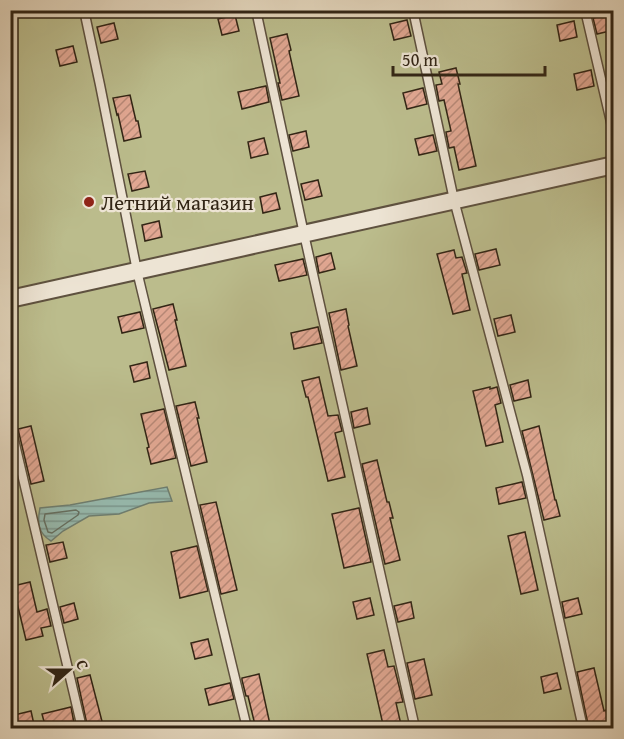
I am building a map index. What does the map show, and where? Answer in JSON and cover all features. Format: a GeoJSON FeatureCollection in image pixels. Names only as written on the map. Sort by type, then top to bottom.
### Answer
{"type":"FeatureCollection","features":[{"type":"Feature","properties":{"kind":"street"},"geometry":{"type":"LineString","coordinates":[[10,299],[614,165]]}},
{"type":"Feature","properties":{"kind":"lane"},"geometry":{"type":"LineString","coordinates":[[84,10],[137,271],[247,729]]}},
{"type":"Feature","properties":{"kind":"lane"},"geometry":{"type":"LineString","coordinates":[[256,10],[415,729]]}},
{"type":"Feature","properties":{"kind":"lane"},"geometry":{"type":"LineString","coordinates":[[414,10],[454,200],[527,475],[583,729]]}},
{"type":"Feature","properties":{"kind":"lane"},"geometry":{"type":"LineString","coordinates":[[585,10],[614,135]]}},
{"type":"Feature","properties":{"kind":"lane"},"geometry":{"type":"LineString","coordinates":[[10,423],[82,729]]}},
{"type":"Feature","properties":{"kind":"green space"},"geometry":{"type":"Polygon","coordinates":[[[11,11],[613,11],[613,728],[11,728],[11,11]]]}},
{"type":"Feature","properties":{"kind":"water"},"geometry":{"type":"Polygon","coordinates":[[[167,487],[172,501],[149,503],[119,514],[89,516],[51,541],[43,535],[40,527],[40,508],[70,505],[167,487]]]}},
{"type":"Feature","properties":{"kind":"building"},"geometry":{"type":"Polygon","coordinates":[[[610,14],[614,30],[597,34],[593,18],[610,14]]]}},
{"type":"Feature","properties":{"kind":"building"},"geometry":{"type":"Polygon","coordinates":[[[235,15],[239,31],[222,35],[218,19],[235,15]]]}},
{"type":"Feature","properties":{"kind":"building"},"geometry":{"type":"Polygon","coordinates":[[[407,20],[411,36],[394,40],[390,24],[407,20]]]}},
{"type":"Feature","properties":{"kind":"building"},"geometry":{"type":"Polygon","coordinates":[[[574,21],[577,37],[560,41],[557,25],[574,21]]]}},
{"type":"Feature","properties":{"kind":"building"},"geometry":{"type":"Polygon","coordinates":[[[114,23],[118,39],[101,43],[97,27],[114,23]]]}},
{"type":"Feature","properties":{"kind":"building"},"geometry":{"type":"Polygon","coordinates":[[[287,34],[299,96],[282,100],[270,38],[287,34]]]}},
{"type":"Feature","properties":{"kind":"building"},"geometry":{"type":"Polygon","coordinates":[[[73,46],[77,62],[60,66],[56,50],[73,46]]]}},
{"type":"Feature","properties":{"kind":"building"},"geometry":{"type":"Polygon","coordinates":[[[456,68],[476,166],[459,170],[454,147],[449,148],[446,132],[451,131],[444,100],[439,101],[436,85],[442,84],[439,72],[456,68]]]}},
{"type":"Feature","properties":{"kind":"building"},"geometry":{"type":"Polygon","coordinates":[[[591,70],[594,86],[577,90],[574,74],[591,70]]]}},
{"type":"Feature","properties":{"kind":"building"},"geometry":{"type":"Polygon","coordinates":[[[266,86],[269,102],[242,109],[238,92],[266,86]]]}},
{"type":"Feature","properties":{"kind":"building"},"geometry":{"type":"Polygon","coordinates":[[[423,88],[427,104],[407,109],[403,93],[423,88]]]}},
{"type":"Feature","properties":{"kind":"building"},"geometry":{"type":"Polygon","coordinates":[[[130,95],[141,137],[124,141],[113,98],[130,95]]]}},
{"type":"Feature","properties":{"kind":"building"},"geometry":{"type":"Polygon","coordinates":[[[306,131],[309,147],[293,151],[289,135],[306,131]]]}},
{"type":"Feature","properties":{"kind":"building"},"geometry":{"type":"Polygon","coordinates":[[[433,135],[437,151],[419,155],[415,139],[433,135]]]}},
{"type":"Feature","properties":{"kind":"building"},"geometry":{"type":"Polygon","coordinates":[[[264,138],[268,154],[251,158],[248,142],[264,138]]]}},
{"type":"Feature","properties":{"kind":"building"},"geometry":{"type":"Polygon","coordinates":[[[145,171],[149,187],[132,191],[128,174],[145,171]]]}},
{"type":"Feature","properties":{"kind":"building"},"geometry":{"type":"Polygon","coordinates":[[[318,180],[322,196],[305,200],[301,184],[318,180]]]}},
{"type":"Feature","properties":{"kind":"building"},"geometry":{"type":"Polygon","coordinates":[[[276,193],[280,209],[263,213],[260,197],[276,193]]]}},
{"type":"Feature","properties":{"kind":"building"},"geometry":{"type":"Polygon","coordinates":[[[159,221],[162,237],[145,241],[142,225],[159,221]]]}},
{"type":"Feature","properties":{"kind":"building"},"geometry":{"type":"Polygon","coordinates":[[[496,249],[500,265],[479,270],[475,254],[496,249]]]}},
{"type":"Feature","properties":{"kind":"building"},"geometry":{"type":"Polygon","coordinates":[[[454,250],[456,258],[462,257],[467,273],[462,274],[470,310],[453,314],[437,254],[454,250]]]}},
{"type":"Feature","properties":{"kind":"building"},"geometry":{"type":"Polygon","coordinates":[[[331,253],[335,269],[319,273],[316,257],[331,253]]]}},
{"type":"Feature","properties":{"kind":"building"},"geometry":{"type":"Polygon","coordinates":[[[303,259],[307,275],[279,281],[275,265],[303,259]]]}},
{"type":"Feature","properties":{"kind":"building"},"geometry":{"type":"Polygon","coordinates":[[[173,304],[186,366],[169,370],[153,309],[173,304]]]}},
{"type":"Feature","properties":{"kind":"building"},"geometry":{"type":"Polygon","coordinates":[[[346,309],[357,366],[341,370],[329,313],[346,309]]]}},
{"type":"Feature","properties":{"kind":"building"},"geometry":{"type":"Polygon","coordinates":[[[140,312],[144,328],[122,333],[118,317],[140,312]]]}},
{"type":"Feature","properties":{"kind":"building"},"geometry":{"type":"Polygon","coordinates":[[[511,315],[515,332],[498,336],[494,319],[511,315]]]}},
{"type":"Feature","properties":{"kind":"building"},"geometry":{"type":"Polygon","coordinates":[[[318,327],[322,343],[294,349],[291,333],[318,327]]]}},
{"type":"Feature","properties":{"kind":"building"},"geometry":{"type":"Polygon","coordinates":[[[147,362],[150,378],[134,382],[130,366],[147,362]]]}},
{"type":"Feature","properties":{"kind":"building"},"geometry":{"type":"Polygon","coordinates":[[[319,377],[328,416],[338,415],[342,431],[335,433],[345,477],[328,481],[302,381],[319,377]]]}},
{"type":"Feature","properties":{"kind":"building"},"geometry":{"type":"Polygon","coordinates":[[[528,380],[531,397],[514,401],[510,385],[528,380]]]}},
{"type":"Feature","properties":{"kind":"building"},"geometry":{"type":"Polygon","coordinates":[[[490,387],[490,389],[497,387],[501,403],[495,405],[503,442],[486,446],[473,391],[490,387]]]}},
{"type":"Feature","properties":{"kind":"building"},"geometry":{"type":"Polygon","coordinates":[[[195,402],[207,462],[191,466],[176,406],[195,402]]]}},
{"type":"Feature","properties":{"kind":"building"},"geometry":{"type":"Polygon","coordinates":[[[367,408],[370,424],[354,428],[351,412],[367,408]]]}},
{"type":"Feature","properties":{"kind":"building"},"geometry":{"type":"Polygon","coordinates":[[[164,409],[176,458],[151,464],[141,414],[164,409]]]}},
{"type":"Feature","properties":{"kind":"building"},"geometry":{"type":"Polygon","coordinates":[[[31,426],[44,481],[31,484],[18,429],[31,426]]]}},
{"type":"Feature","properties":{"kind":"building"},"geometry":{"type":"Polygon","coordinates":[[[539,426],[560,516],[544,520],[522,431],[539,426]]]}},
{"type":"Feature","properties":{"kind":"building"},"geometry":{"type":"Polygon","coordinates":[[[377,460],[393,518],[390,518],[400,560],[385,564],[362,464],[377,460]]]}},
{"type":"Feature","properties":{"kind":"building"},"geometry":{"type":"Polygon","coordinates":[[[522,482],[526,498],[499,504],[496,488],[522,482]]]}},
{"type":"Feature","properties":{"kind":"building"},"geometry":{"type":"Polygon","coordinates":[[[216,502],[237,590],[221,594],[200,505],[216,502]]]}},
{"type":"Feature","properties":{"kind":"building"},"geometry":{"type":"Polygon","coordinates":[[[359,508],[371,562],[344,568],[332,514],[359,508]]]}},
{"type":"Feature","properties":{"kind":"building"},"geometry":{"type":"Polygon","coordinates":[[[525,532],[538,590],[521,594],[508,536],[525,532]]]}},
{"type":"Feature","properties":{"kind":"building"},"geometry":{"type":"Polygon","coordinates":[[[63,542],[67,558],[50,562],[46,545],[63,542]]]}},
{"type":"Feature","properties":{"kind":"building"},"geometry":{"type":"Polygon","coordinates":[[[197,546],[208,591],[180,598],[171,552],[197,546]]]}},
{"type":"Feature","properties":{"kind":"building"},"geometry":{"type":"Polygon","coordinates":[[[30,582],[37,612],[47,609],[51,626],[41,628],[43,636],[26,640],[13,586],[30,582]]]}},
{"type":"Feature","properties":{"kind":"building"},"geometry":{"type":"Polygon","coordinates":[[[370,598],[374,615],[357,619],[353,602],[370,598]]]}},
{"type":"Feature","properties":{"kind":"building"},"geometry":{"type":"Polygon","coordinates":[[[578,598],[582,614],[565,618],[562,602],[578,598]]]}},
{"type":"Feature","properties":{"kind":"building"},"geometry":{"type":"Polygon","coordinates":[[[411,602],[414,618],[398,622],[394,606],[411,602]]]}},
{"type":"Feature","properties":{"kind":"building"},"geometry":{"type":"Polygon","coordinates":[[[74,603],[78,619],[64,623],[60,607],[74,603]]]}},
{"type":"Feature","properties":{"kind":"building"},"geometry":{"type":"Polygon","coordinates":[[[208,639],[212,655],[195,659],[191,643],[208,639]]]}},
{"type":"Feature","properties":{"kind":"building"},"geometry":{"type":"Polygon","coordinates":[[[384,650],[388,667],[394,666],[403,702],[396,703],[402,729],[384,729],[367,654],[384,650]]]}},
{"type":"Feature","properties":{"kind":"building"},"geometry":{"type":"Polygon","coordinates":[[[424,659],[432,695],[415,699],[407,663],[424,659]]]}},
{"type":"Feature","properties":{"kind":"building"},"geometry":{"type":"Polygon","coordinates":[[[594,668],[610,729],[589,729],[577,672],[594,668]]]}},
{"type":"Feature","properties":{"kind":"building"},"geometry":{"type":"Polygon","coordinates":[[[557,673],[561,689],[544,693],[541,677],[557,673]]]}},
{"type":"Feature","properties":{"kind":"building"},"geometry":{"type":"Polygon","coordinates":[[[259,674],[271,729],[256,729],[242,680],[242,678],[259,674]]]}},
{"type":"Feature","properties":{"kind":"building"},"geometry":{"type":"Polygon","coordinates":[[[90,675],[104,729],[88,729],[77,678],[90,675]]]}},
{"type":"Feature","properties":{"kind":"building"},"geometry":{"type":"Polygon","coordinates":[[[230,683],[234,699],[209,705],[205,689],[230,683]]]}},
{"type":"Feature","properties":{"kind":"building"},"geometry":{"type":"Polygon","coordinates":[[[71,707],[74,723],[46,729],[42,714],[71,707]]]}},
{"type":"Feature","properties":{"kind":"building"},"geometry":{"type":"Polygon","coordinates":[[[31,711],[35,729],[17,729],[14,715],[31,711]]]}},
{"type":"Feature","properties":{"kind":"place","name":"Летний магазин"},"geometry":{"type":"Point","coordinates":[89,202]}}]}
